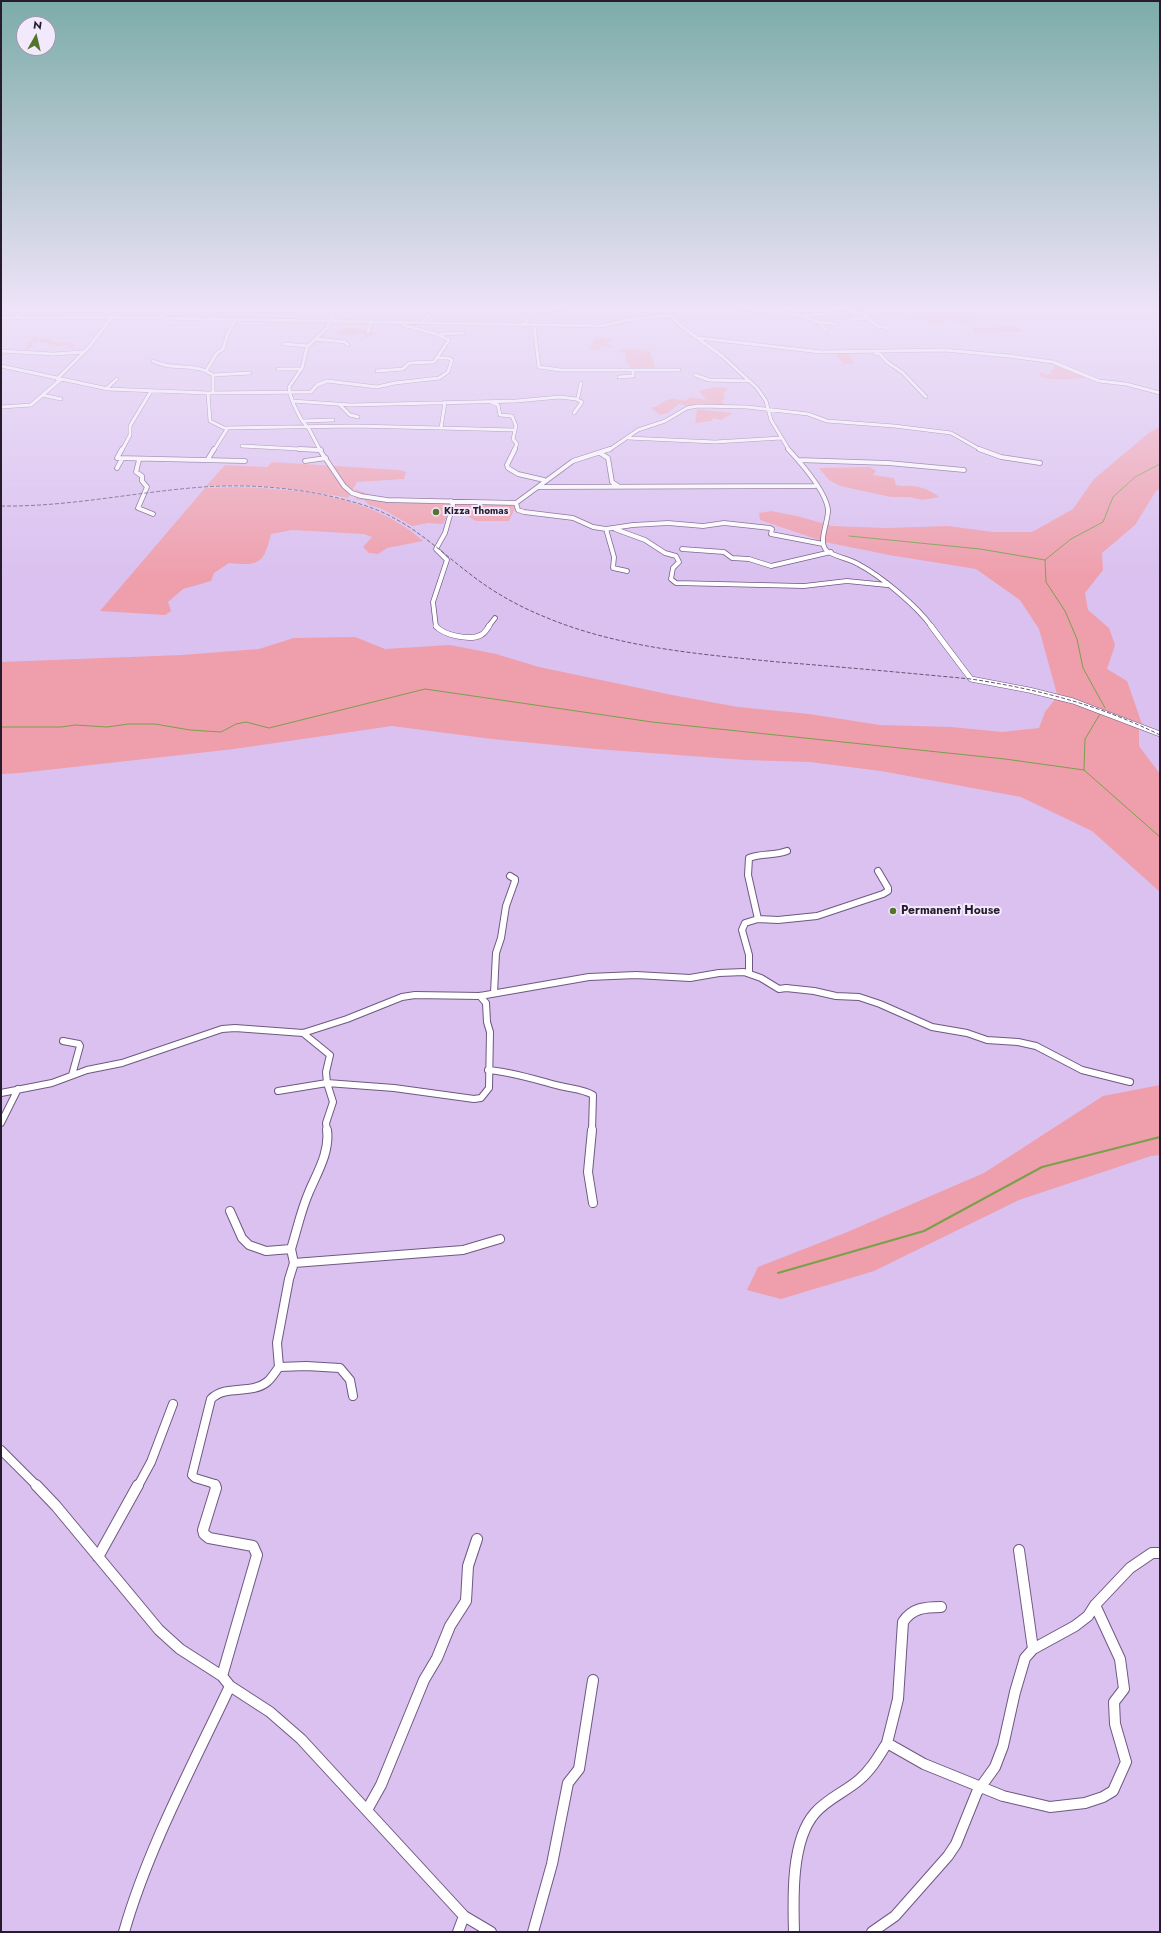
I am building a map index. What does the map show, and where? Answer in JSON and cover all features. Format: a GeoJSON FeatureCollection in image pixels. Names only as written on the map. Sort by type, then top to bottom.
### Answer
{"type":"FeatureCollection","features":[{"type":"Feature","properties":{"kind":"street"},"geometry":{"type":"LineString","coordinates":[[1,407],[30,406],[38,399]]}},
{"type":"Feature","properties":{"kind":"street"},"geometry":{"type":"LineString","coordinates":[[146,399],[139,408],[130,426],[130,437],[117,457],[122,459],[139,460],[208,459],[245,461]]}},
{"type":"Feature","properties":{"kind":"street"},"geometry":{"type":"LineString","coordinates":[[209,399],[211,423],[227,429],[307,426],[514,430]]}},
{"type":"Feature","properties":{"kind":"street"},"geometry":{"type":"LineString","coordinates":[[292,401],[339,404],[540,399]]}},
{"type":"Feature","properties":{"kind":"street"},"geometry":{"type":"LineString","coordinates":[[574,413],[582,402],[577,399]]}},
{"type":"Feature","properties":{"kind":"street"},"geometry":{"type":"LineString","coordinates":[[765,399],[776,430],[787,448],[798,460],[826,500],[828,509],[823,544],[824,548],[857,563],[875,574],[928,621],[970,679],[1038,692],[1073,702],[1160,734]]}},
{"type":"Feature","properties":{"kind":"street"},"geometry":{"type":"LineString","coordinates":[[292,401],[343,485],[354,493],[382,500],[516,502],[538,487],[544,480],[576,459],[612,449],[638,430],[666,421],[688,407],[729,406],[812,415],[827,421],[898,426],[951,433],[983,450],[1001,457],[1040,463]]}},
{"type":"Feature","properties":{"kind":"street"},"geometry":{"type":"LineString","coordinates":[[487,401],[498,405],[500,415],[512,416],[516,423],[513,440],[517,444],[507,467],[512,472],[544,480]]}},
{"type":"Feature","properties":{"kind":"street"},"geometry":{"type":"LineString","coordinates":[[441,428],[445,402]]}},
{"type":"Feature","properties":{"kind":"street"},"geometry":{"type":"LineString","coordinates":[[339,404],[350,415],[358,416]]}},
{"type":"Feature","properties":{"kind":"street"},"geometry":{"type":"LineString","coordinates":[[303,421],[332,420]]}},
{"type":"Feature","properties":{"kind":"street"},"geometry":{"type":"LineString","coordinates":[[208,459],[227,429]]}},
{"type":"Feature","properties":{"kind":"street"},"geometry":{"type":"LineString","coordinates":[[628,438],[715,442],[781,438]]}},
{"type":"Feature","properties":{"kind":"street"},"geometry":{"type":"LineString","coordinates":[[242,446],[321,450]]}},
{"type":"Feature","properties":{"kind":"street"},"geometry":{"type":"LineString","coordinates":[[600,453],[608,458],[612,482],[618,486]]}},
{"type":"Feature","properties":{"kind":"street"},"geometry":{"type":"LineString","coordinates":[[305,461],[326,458]]}},
{"type":"Feature","properties":{"kind":"street"},"geometry":{"type":"LineString","coordinates":[[117,468],[122,459]]}},
{"type":"Feature","properties":{"kind":"street"},"geometry":{"type":"LineString","coordinates":[[139,460],[136,471],[142,476],[142,481],[147,486],[138,508],[153,514]]}},
{"type":"Feature","properties":{"kind":"street"},"geometry":{"type":"LineString","coordinates":[[798,460],[884,462],[964,470]]}},
{"type":"Feature","properties":{"kind":"street"},"geometry":{"type":"LineString","coordinates":[[538,487],[815,486]]}},
{"type":"Feature","properties":{"kind":"street"},"geometry":{"type":"LineString","coordinates":[[451,501],[454,503],[448,520],[447,531],[436,549],[447,560],[437,586],[433,604],[436,627],[454,634],[476,638],[483,635],[492,620],[495,618]]}},
{"type":"Feature","properties":{"kind":"street"},"geometry":{"type":"LineString","coordinates":[[516,502],[518,510],[524,512],[577,519],[588,525],[606,529],[645,524],[673,523],[708,526],[730,524],[770,528],[772,529],[770,534],[823,544]]}},
{"type":"Feature","properties":{"kind":"street"},"geometry":{"type":"LineString","coordinates":[[606,529],[615,560],[613,568],[627,571]]}},
{"type":"Feature","properties":{"kind":"street"},"geometry":{"type":"LineString","coordinates":[[615,529],[644,540],[665,553],[676,556],[678,562],[673,568],[671,579],[676,583],[804,586],[819,583],[850,582],[887,585]]}},
{"type":"Feature","properties":{"kind":"street"},"geometry":{"type":"LineString","coordinates":[[682,549],[724,552],[732,558],[752,560],[771,566],[830,552]]}},
{"type":"Feature","properties":{"kind":"street"},"geometry":{"type":"LineString","coordinates":[[758,919],[748,875],[749,858],[756,855],[773,855],[787,851]]}},
{"type":"Feature","properties":{"kind":"street"},"geometry":{"type":"LineString","coordinates":[[749,973],[749,955],[742,930],[745,923],[758,919],[778,920],[817,916],[883,894],[888,891],[888,888],[878,871]]}},
{"type":"Feature","properties":{"kind":"street"},"geometry":{"type":"LineString","coordinates":[[494,993],[496,953],[506,906],[515,881],[515,879],[510,876]]}},
{"type":"Feature","properties":{"kind":"street"},"geometry":{"type":"LineString","coordinates":[[1,1092],[52,1083],[59,1079],[87,1070],[122,1063],[222,1029],[235,1028],[303,1033],[348,1019],[402,997],[425,994],[459,997],[480,996],[590,977],[636,976],[690,978],[720,973],[749,973],[779,989],[786,988],[792,990],[814,991],[836,996],[859,997],[880,1004],[932,1027],[967,1033],[987,1040],[1018,1042],[1036,1046],[1082,1070],[1130,1082]]}},
{"type":"Feature","properties":{"kind":"street"},"geometry":{"type":"LineString","coordinates":[[278,1091],[327,1083],[394,1088],[474,1099],[482,1098],[489,1088],[488,1070],[491,1044],[487,1022],[486,1003],[480,996]]}},
{"type":"Feature","properties":{"kind":"street"},"geometry":{"type":"LineString","coordinates":[[222,1676],[257,1555],[253,1546],[209,1538],[204,1534],[203,1530],[216,1488],[215,1484],[195,1478],[192,1475],[194,1462],[211,1399],[217,1393],[258,1387],[268,1382],[279,1366],[277,1343],[289,1279],[294,1263],[291,1249],[309,1192],[318,1175],[328,1138],[326,1123],[333,1102],[327,1083],[326,1072],[330,1056],[322,1046],[307,1039],[303,1033]]}},
{"type":"Feature","properties":{"kind":"street"},"geometry":{"type":"LineString","coordinates":[[63,1041],[79,1044],[80,1046],[72,1075]]}},
{"type":"Feature","properties":{"kind":"street"},"geometry":{"type":"LineString","coordinates":[[488,1070],[508,1072],[565,1087],[587,1091],[593,1095],[594,1102],[588,1172],[593,1203]]}},
{"type":"Feature","properties":{"kind":"street"},"geometry":{"type":"LineString","coordinates":[[1,1122],[18,1089]]}},
{"type":"Feature","properties":{"kind":"street"},"geometry":{"type":"LineString","coordinates":[[230,1211],[232,1221],[238,1227],[243,1241],[256,1248],[272,1252],[291,1249]]}},
{"type":"Feature","properties":{"kind":"street"},"geometry":{"type":"LineString","coordinates":[[294,1263],[463,1250],[500,1239]]}},
{"type":"Feature","properties":{"kind":"street"},"geometry":{"type":"LineString","coordinates":[[279,1366],[340,1368],[350,1380],[353,1396]]}},
{"type":"Feature","properties":{"kind":"street"},"geometry":{"type":"LineString","coordinates":[[98,1558],[151,1462],[173,1404]]}},
{"type":"Feature","properties":{"kind":"street"},"geometry":{"type":"LineString","coordinates":[[1,1450],[15,1462],[56,1506],[98,1558],[169,1640],[222,1676],[230,1686],[270,1712],[301,1738],[464,1916],[491,1932]]}},
{"type":"Feature","properties":{"kind":"street"},"geometry":{"type":"LineString","coordinates":[[367,1810],[381,1785],[424,1680],[437,1658],[450,1626],[466,1600],[468,1566],[477,1539]]}},
{"type":"Feature","properties":{"kind":"street"},"geometry":{"type":"LineString","coordinates":[[1019,1550],[1033,1649]]}},
{"type":"Feature","properties":{"kind":"street"},"geometry":{"type":"LineString","coordinates":[[872,1932],[895,1916],[948,1856],[956,1844],[980,1786],[995,1767],[1003,1746],[1021,1672],[1026,1658],[1033,1649],[1075,1626],[1088,1616],[1095,1605],[1130,1568],[1152,1553],[1160,1553]]}},
{"type":"Feature","properties":{"kind":"street"},"geometry":{"type":"LineString","coordinates":[[887,1743],[924,1764],[1003,1796],[1050,1807],[1085,1803],[1103,1797],[1113,1791],[1126,1762],[1115,1724],[1114,1702],[1124,1689],[1120,1659],[1095,1605]]}},
{"type":"Feature","properties":{"kind":"street"},"geometry":{"type":"LineString","coordinates":[[794,1932],[795,1887],[799,1845],[804,1829],[814,1814],[842,1791],[856,1783],[868,1770],[887,1743],[898,1699],[903,1622],[906,1616],[921,1608],[942,1607]]}},
{"type":"Feature","properties":{"kind":"street"},"geometry":{"type":"LineString","coordinates":[[533,1932],[552,1864],[568,1783],[579,1769],[593,1680]]}},
{"type":"Feature","properties":{"kind":"street"},"geometry":{"type":"LineString","coordinates":[[124,1932],[133,1900],[146,1866],[230,1686]]}},
{"type":"Feature","properties":{"kind":"street"},"geometry":{"type":"LineString","coordinates":[[458,1932],[464,1916]]}},
{"type":"Feature","properties":{"kind":"shaded area"},"geometry":{"type":"Polygon","coordinates":[[[671,399],[685,401],[688,399],[725,399],[722,401],[727,408],[691,407],[679,404],[668,413],[660,415],[651,408],[671,399]]]}},
{"type":"Feature","properties":{"kind":"shaded area"},"geometry":{"type":"Polygon","coordinates":[[[697,409],[733,413],[721,420],[713,418],[712,421],[695,423],[697,409]]]}},
{"type":"Feature","properties":{"kind":"shaded area"},"geometry":{"type":"Polygon","coordinates":[[[1160,427],[1160,489],[1156,491],[1135,525],[1102,553],[1103,570],[1085,593],[1088,610],[1109,628],[1115,645],[1107,669],[1127,681],[1142,724],[1057,694],[1039,629],[1020,600],[976,569],[889,555],[825,542],[760,520],[759,513],[771,511],[797,516],[832,526],[886,528],[948,526],[993,532],[1032,532],[1073,509],[1094,479],[1150,432],[1160,427]]]}},
{"type":"Feature","properties":{"kind":"shaded area"},"geometry":{"type":"Polygon","coordinates":[[[272,462],[399,470],[406,472],[404,479],[357,482],[348,498],[261,486],[206,486],[225,465],[267,467],[272,462]]]}},
{"type":"Feature","properties":{"kind":"shaded area"},"geometry":{"type":"Polygon","coordinates":[[[870,467],[876,471],[873,475],[894,478],[896,485],[923,488],[939,497],[922,500],[910,497],[891,497],[840,486],[829,480],[819,468],[870,467]]]}},
{"type":"Feature","properties":{"kind":"shaded area"},"geometry":{"type":"Polygon","coordinates":[[[236,487],[285,490],[335,498],[382,514],[403,526],[423,541],[387,548],[378,554],[369,553],[363,547],[372,537],[364,534],[292,530],[271,534],[266,552],[259,561],[247,564],[229,563],[214,573],[211,581],[183,589],[168,602],[171,611],[165,615],[100,611],[205,488],[236,487]]]}},
{"type":"Feature","properties":{"kind":"shaded area"},"geometry":{"type":"Polygon","coordinates":[[[355,489],[378,498],[368,499],[449,501],[452,505],[443,524],[428,523],[412,526],[382,509],[369,505],[364,500],[357,500],[354,496],[355,489]]]}},
{"type":"Feature","properties":{"kind":"shaded area"},"geometry":{"type":"Polygon","coordinates":[[[456,502],[510,503],[515,508],[509,521],[476,521],[455,509],[456,502]]]}},
{"type":"Feature","properties":{"kind":"shaded area"},"geometry":{"type":"Polygon","coordinates":[[[355,637],[385,649],[450,645],[496,654],[539,667],[672,695],[738,707],[809,714],[880,725],[951,727],[1002,732],[1039,728],[1045,712],[1056,698],[1081,705],[1139,727],[1139,746],[1160,774],[1160,892],[1092,831],[1021,797],[881,771],[810,762],[745,760],[596,749],[492,739],[392,726],[234,749],[1,774],[1,662],[182,655],[259,649],[294,638],[355,637]]]}},
{"type":"Feature","properties":{"kind":"shaded area"},"geometry":{"type":"Polygon","coordinates":[[[1160,1085],[1160,1155],[1151,1156],[1019,1200],[874,1271],[781,1299],[747,1290],[758,1267],[845,1233],[984,1173],[1103,1096],[1160,1085]]]}},
{"type":"Feature","properties":{"kind":"waterway"},"geometry":{"type":"LineString","coordinates":[[1045,560],[1071,539],[1103,522],[1113,497],[1135,477],[1160,464]]}},
{"type":"Feature","properties":{"kind":"waterway"},"geometry":{"type":"LineString","coordinates":[[849,536],[980,549],[1045,560]]}},
{"type":"Feature","properties":{"kind":"waterway"},"geometry":{"type":"LineString","coordinates":[[1045,560],[1046,582],[1065,611],[1077,639],[1083,668],[1105,708]]}},
{"type":"Feature","properties":{"kind":"waterway"},"geometry":{"type":"LineString","coordinates":[[1,727],[61,727],[75,725],[107,727],[128,724],[155,724],[190,730],[221,732],[236,724],[246,722],[269,728],[425,689],[652,722],[1005,759],[1084,770]]}},
{"type":"Feature","properties":{"kind":"waterway"},"geometry":{"type":"LineString","coordinates":[[1084,770],[1085,739],[1100,714]]}},
{"type":"Feature","properties":{"kind":"waterway"},"geometry":{"type":"LineString","coordinates":[[1084,770],[1160,837]]}},
{"type":"Feature","properties":{"kind":"waterway"},"geometry":{"type":"LineString","coordinates":[[778,1273],[924,1231],[1042,1167],[1160,1137]]}},
{"type":"Feature","properties":{"kind":"railway"},"geometry":{"type":"LineString","coordinates":[[1,506],[26,506],[77,502],[178,489],[218,486],[264,487],[325,495],[351,501],[392,517],[423,537],[488,587],[525,608],[573,628],[630,643],[719,656],[971,679],[996,683],[1044,693],[1091,707],[1137,724],[1160,735]]}},
{"type":"Feature","properties":{"kind":"place","name":"Kizza Thomas"},"geometry":{"type":"Point","coordinates":[436,512]}},
{"type":"Feature","properties":{"kind":"place","name":"Permanent House"},"geometry":{"type":"Point","coordinates":[893,911]}}]}
